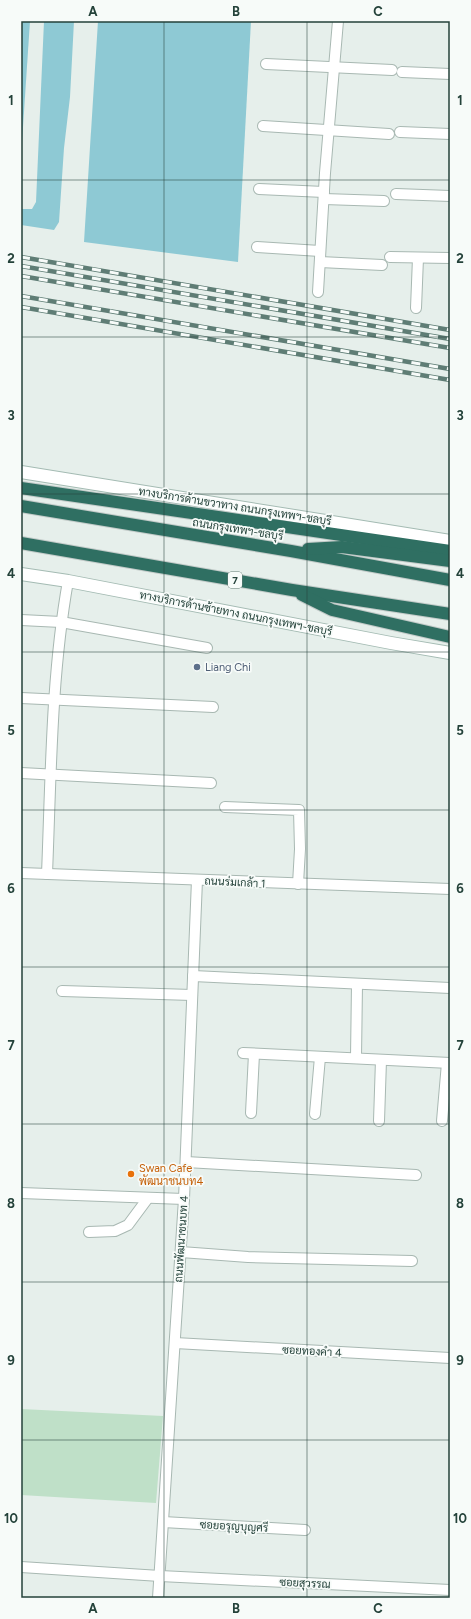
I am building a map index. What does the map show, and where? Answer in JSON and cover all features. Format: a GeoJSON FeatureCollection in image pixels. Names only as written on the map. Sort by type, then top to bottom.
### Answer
{"type":"FeatureCollection","features":[{"type":"Feature","properties":{"kind":"highway"},"geometry":{"type":"LineString","coordinates":[[21,488],[450,551]]}},
{"type":"Feature","properties":{"kind":"highway","name":"ถนนกรุงเทพฯ-ชลบุรี"},"geometry":{"type":"LineString","coordinates":[[21,506],[291,550],[450,580]]}},
{"type":"Feature","properties":{"kind":"highway","name":"7"},"geometry":{"type":"LineString","coordinates":[[21,543],[292,590],[450,614]]}},
{"type":"Feature","properties":{"kind":"highway"},"geometry":{"type":"LineString","coordinates":[[291,550],[342,547],[450,561]]}},
{"type":"Feature","properties":{"kind":"highway"},"geometry":{"type":"LineString","coordinates":[[292,590],[332,610],[450,637]]}},
{"type":"Feature","properties":{"kind":"main road","name":"ทางบริการด้านขวาทาง ถนนกรุงเทพฯ-ชลบุรี"},"geometry":{"type":"LineString","coordinates":[[21,472],[450,541]]}},
{"type":"Feature","properties":{"kind":"main road","name":"ทางบริการด้านซ้ายทาง ถนนกรุงเทพฯ-ชลบุรี"},"geometry":{"type":"LineString","coordinates":[[21,574],[68,581],[450,653]]}},
{"type":"Feature","properties":{"kind":"street"},"geometry":{"type":"LineString","coordinates":[[318,292],[328,130],[338,21]]}},
{"type":"Feature","properties":{"kind":"street"},"geometry":{"type":"LineString","coordinates":[[266,64],[450,74]]}},
{"type":"Feature","properties":{"kind":"street"},"geometry":{"type":"LineString","coordinates":[[263,126],[389,134]]}},
{"type":"Feature","properties":{"kind":"street"},"geometry":{"type":"LineString","coordinates":[[400,132],[450,134]]}},
{"type":"Feature","properties":{"kind":"street"},"geometry":{"type":"LineString","coordinates":[[259,189],[384,201]]}},
{"type":"Feature","properties":{"kind":"street"},"geometry":{"type":"LineString","coordinates":[[396,194],[450,196]]}},
{"type":"Feature","properties":{"kind":"street"},"geometry":{"type":"LineString","coordinates":[[257,247],[320,251]]}},
{"type":"Feature","properties":{"kind":"street"},"geometry":{"type":"LineString","coordinates":[[390,257],[450,258]]}},
{"type":"Feature","properties":{"kind":"street"},"geometry":{"type":"LineString","coordinates":[[416,308],[418,258]]}},
{"type":"Feature","properties":{"kind":"street"},"geometry":{"type":"LineString","coordinates":[[320,262],[382,265]]}},
{"type":"Feature","properties":{"kind":"street"},"geometry":{"type":"LineString","coordinates":[[47,874],[54,700],[61,622],[68,581]]}},
{"type":"Feature","properties":{"kind":"street"},"geometry":{"type":"LineString","coordinates":[[21,620],[61,622],[207,648]]}},
{"type":"Feature","properties":{"kind":"street"},"geometry":{"type":"LineString","coordinates":[[21,698],[213,707]]}},
{"type":"Feature","properties":{"kind":"street"},"geometry":{"type":"LineString","coordinates":[[21,773],[212,783]]}},
{"type":"Feature","properties":{"kind":"street"},"geometry":{"type":"LineString","coordinates":[[225,807],[299,810],[300,849],[298,884]]}},
{"type":"Feature","properties":{"kind":"street","name":"ถนนร่มเกล้า 1"},"geometry":{"type":"LineString","coordinates":[[21,873],[450,890]]}},
{"type":"Feature","properties":{"kind":"street","name":"ถนนพัฒนาชนบท 4"},"geometry":{"type":"LineString","coordinates":[[158,1598],[186,1162],[196,880]]}},
{"type":"Feature","properties":{"kind":"street"},"geometry":{"type":"LineString","coordinates":[[193,976],[450,988]]}},
{"type":"Feature","properties":{"kind":"street"},"geometry":{"type":"LineString","coordinates":[[356,1058],[357,984]]}},
{"type":"Feature","properties":{"kind":"street"},"geometry":{"type":"LineString","coordinates":[[62,991],[192,995]]}},
{"type":"Feature","properties":{"kind":"street"},"geometry":{"type":"LineString","coordinates":[[243,1053],[449,1063],[442,1121]]}},
{"type":"Feature","properties":{"kind":"street"},"geometry":{"type":"LineString","coordinates":[[251,1113],[254,1054]]}},
{"type":"Feature","properties":{"kind":"street"},"geometry":{"type":"LineString","coordinates":[[314,1114],[320,1057]]}},
{"type":"Feature","properties":{"kind":"street"},"geometry":{"type":"LineString","coordinates":[[379,1121],[381,1060]]}},
{"type":"Feature","properties":{"kind":"street"},"geometry":{"type":"LineString","coordinates":[[186,1162],[416,1175]]}},
{"type":"Feature","properties":{"kind":"street"},"geometry":{"type":"LineString","coordinates":[[21,1193],[184,1199]]}},
{"type":"Feature","properties":{"kind":"street"},"geometry":{"type":"LineString","coordinates":[[89,1232],[115,1231],[128,1225],[148,1198]]}},
{"type":"Feature","properties":{"kind":"street"},"geometry":{"type":"LineString","coordinates":[[181,1252],[248,1257],[412,1261]]}},
{"type":"Feature","properties":{"kind":"street","name":"ซอยทองคำ 4"},"geometry":{"type":"LineString","coordinates":[[175,1343],[450,1358]]}},
{"type":"Feature","properties":{"kind":"street","name":"ซอยอรุญบุญศรี"},"geometry":{"type":"LineString","coordinates":[[163,1522],[305,1530]]}},
{"type":"Feature","properties":{"kind":"street","name":"ซอยสุวรรณ"},"geometry":{"type":"LineString","coordinates":[[21,1567],[160,1576],[450,1590]]}},
{"type":"Feature","properties":{"kind":"green space"},"geometry":{"type":"Polygon","coordinates":[[[21,1409],[163,1416],[156,1503],[21,1495],[21,1409]]]}},
{"type":"Feature","properties":{"kind":"water"},"geometry":{"type":"Polygon","coordinates":[[[21,21],[30,21],[21,157],[21,21]]]}},
{"type":"Feature","properties":{"kind":"water"},"geometry":{"type":"Polygon","coordinates":[[[44,21],[74,21],[70,97],[64,148],[59,222],[54,230],[21,225],[21,209],[32,209],[36,202],[44,21]]]}},
{"type":"Feature","properties":{"kind":"water"},"geometry":{"type":"Polygon","coordinates":[[[98,21],[251,21],[238,262],[84,242],[98,21]]]}},
{"type":"Feature","properties":{"kind":"railway"},"geometry":{"type":"LineString","coordinates":[[21,257],[450,330]]}},
{"type":"Feature","properties":{"kind":"railway"},"geometry":{"type":"LineString","coordinates":[[21,266],[450,339]]}},
{"type":"Feature","properties":{"kind":"railway"},"geometry":{"type":"LineString","coordinates":[[21,276],[450,348]]}},
{"type":"Feature","properties":{"kind":"railway"},"geometry":{"type":"LineString","coordinates":[[21,296],[450,369]]}},
{"type":"Feature","properties":{"kind":"railway"},"geometry":{"type":"LineString","coordinates":[[21,307],[450,380]]}},
{"type":"Feature","properties":{"kind":"place","name":"Liang Chi"},"geometry":{"type":"Point","coordinates":[197,667]}},
{"type":"Feature","properties":{"kind":"place","name":"Swan Cafe พัฒนาชนบท4"},"geometry":{"type":"Point","coordinates":[131,1174]}}]}
